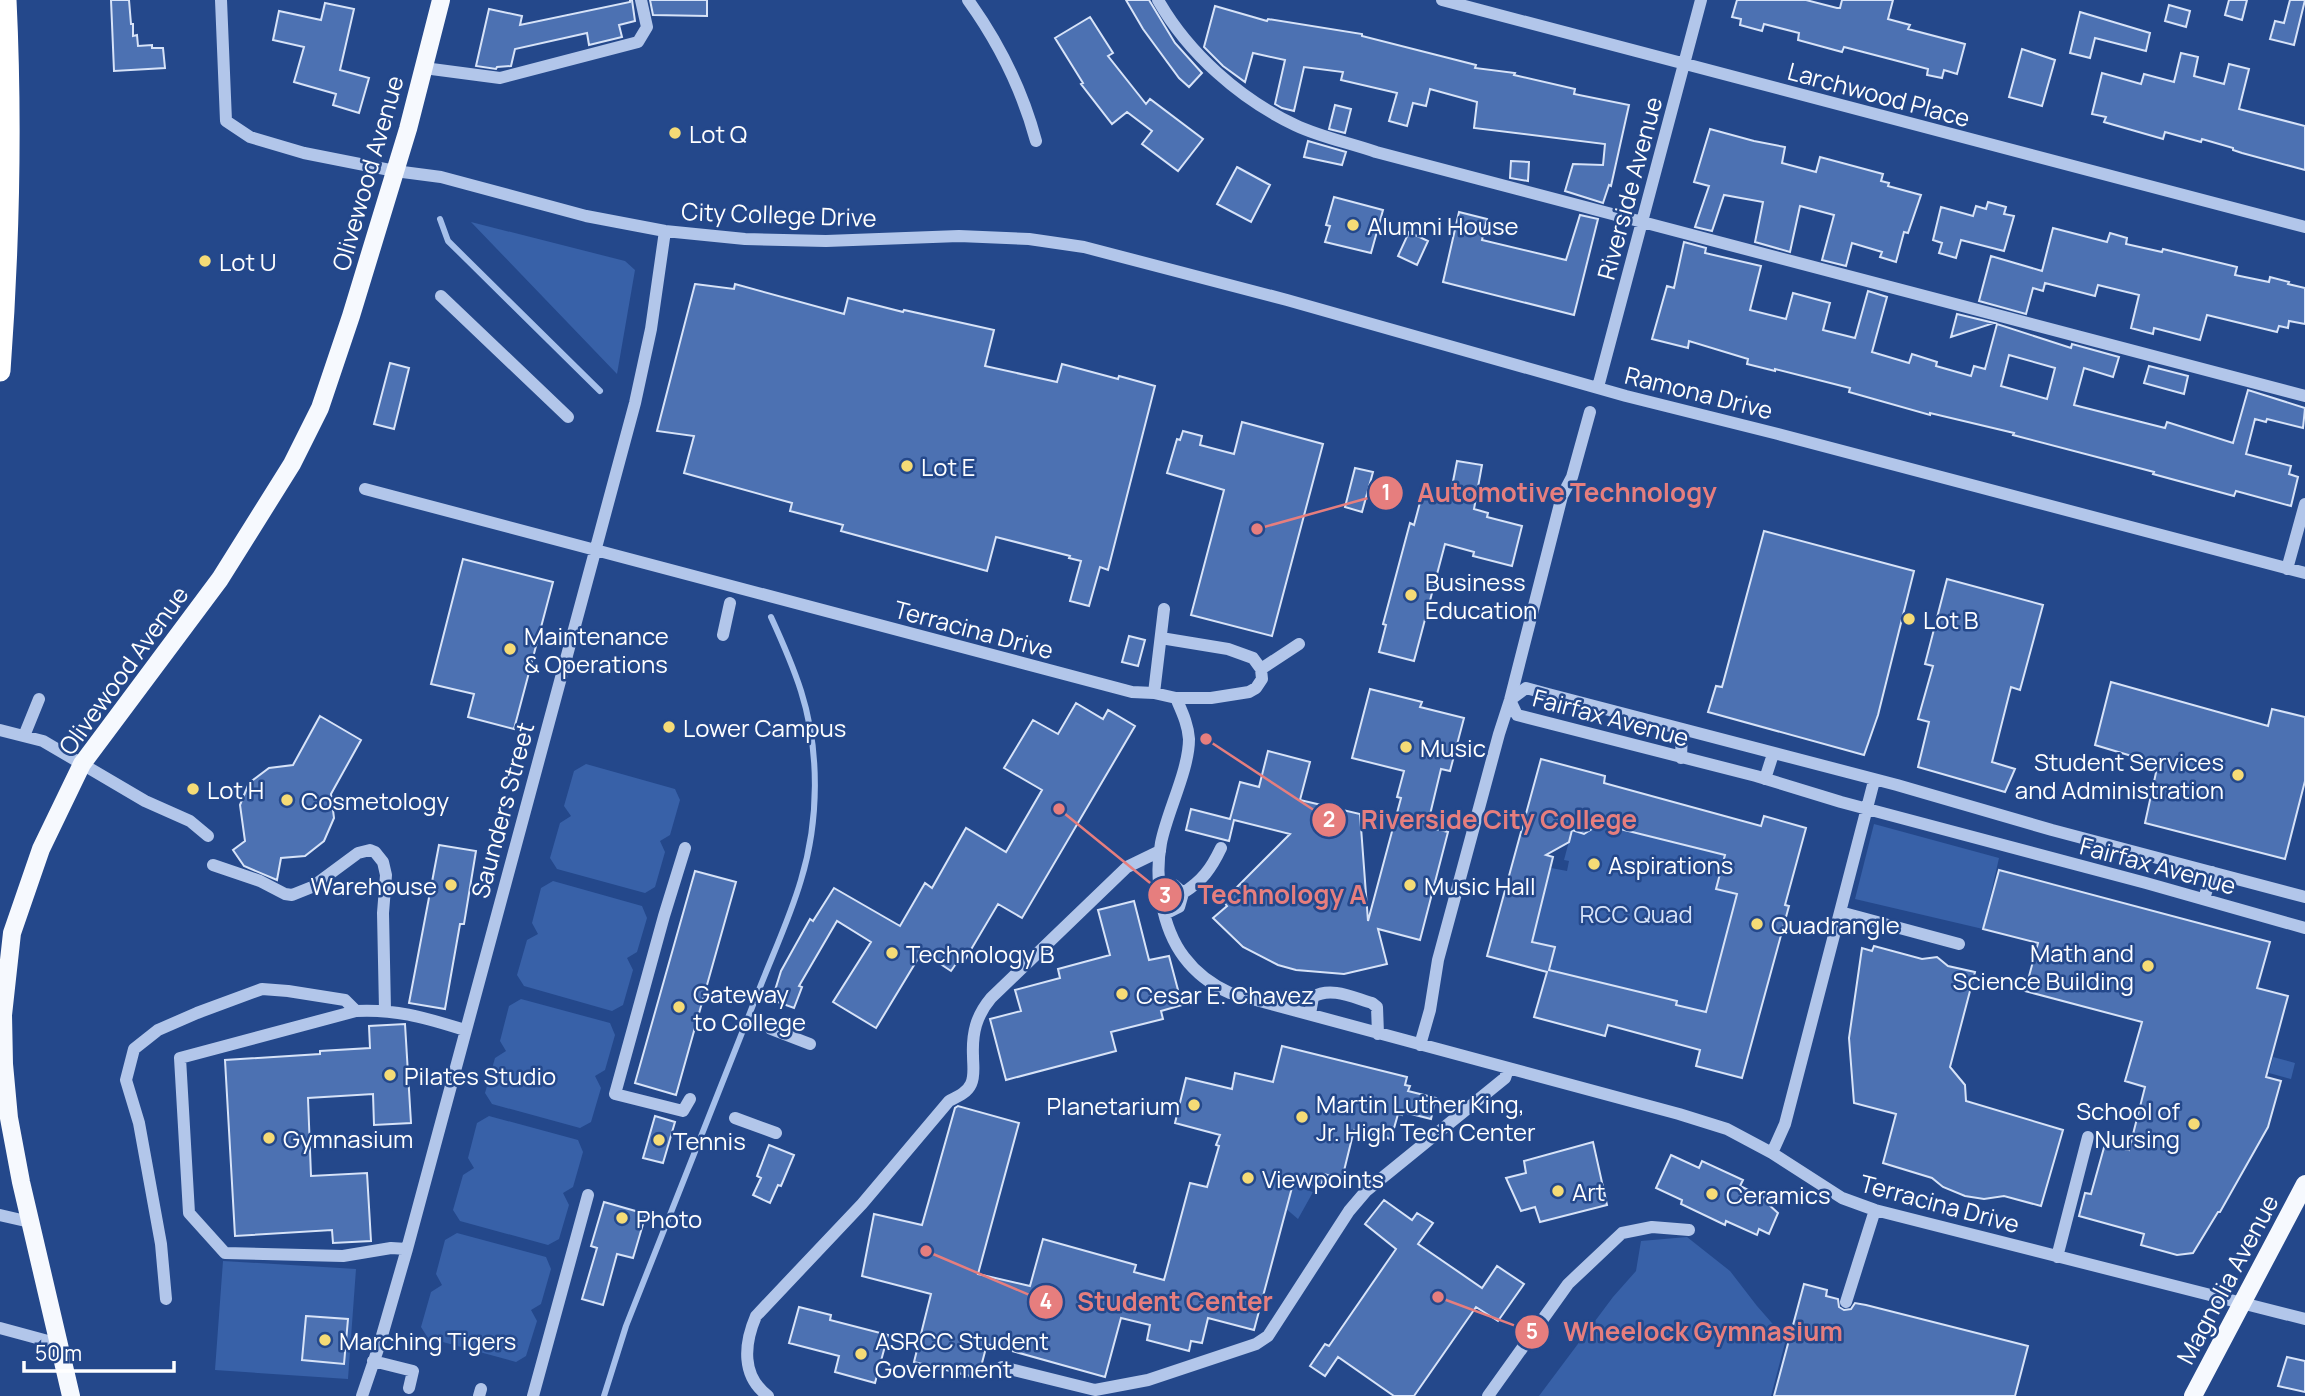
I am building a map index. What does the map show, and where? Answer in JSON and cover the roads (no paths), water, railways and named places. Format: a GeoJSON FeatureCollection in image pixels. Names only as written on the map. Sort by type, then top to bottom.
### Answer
{"type":"FeatureCollection","features":[{"type":"Feature","properties":{"kind":"highway"},"geometry":{"type":"LineString","coordinates":[[0,371],[5,294],[9,53],[6,0]]}},
{"type":"Feature","properties":{"kind":"main road","name":"Olivewood Avenue"},"geometry":{"type":"LineString","coordinates":[[71,1396],[30,1222],[8,1105],[4,1064],[6,976],[12,933],[41,849],[82,764],[220,579],[292,464],[324,396],[395,171],[441,0]]}},
{"type":"Feature","properties":{"kind":"main road","name":"Magnolia Avenue"},"geometry":{"type":"LineString","coordinates":[[2193,1396],[2305,1185]]}},
{"type":"Feature","properties":{"kind":"street","name":"City College Drive"},"geometry":{"type":"LineString","coordinates":[[221,0],[226,121],[250,137],[304,153],[440,177],[586,216],[665,231],[745,239],[813,241],[959,236],[1029,239],[1084,247]]}},
{"type":"Feature","properties":{"kind":"street"},"geometry":{"type":"LineString","coordinates":[[424,68],[500,78],[638,42],[647,27],[641,0]]}},
{"type":"Feature","properties":{"kind":"street"},"geometry":{"type":"LineString","coordinates":[[968,0],[1009,66],[1027,106],[1036,141]]}},
{"type":"Feature","properties":{"kind":"street"},"geometry":{"type":"LineString","coordinates":[[1158,0],[1191,47],[1221,75],[1257,104],[1296,125],[1376,152],[2305,396]]}},
{"type":"Feature","properties":{"kind":"street","name":"Larchwood Place"},"geometry":{"type":"LineString","coordinates":[[1442,0],[2305,227]]}},
{"type":"Feature","properties":{"kind":"street","name":"Riverside Avenue"},"geometry":{"type":"LineString","coordinates":[[1598,387],[1701,0]]}},
{"type":"Feature","properties":{"kind":"street","name":"Saunders Street"},"geometry":{"type":"LineString","coordinates":[[362,1396],[407,1249],[642,371],[665,231]]}},
{"type":"Feature","properties":{"kind":"street","name":"Ramona Drive"},"geometry":{"type":"LineString","coordinates":[[1084,247],[1294,302],[1598,387],[2305,573]]}},
{"type":"Feature","properties":{"kind":"street"},"geometry":{"type":"LineString","coordinates":[[441,296],[568,418]]}},
{"type":"Feature","properties":{"kind":"street"},"geometry":{"type":"LineString","coordinates":[[1420,1045],[1430,1010],[1438,960],[1510,700],[1562,496],[1574,469],[1590,412]]}},
{"type":"Feature","properties":{"kind":"street","name":"Terracina Drive"},"geometry":{"type":"LineString","coordinates":[[365,489],[1069,677],[1132,692],[1176,698],[1186,722],[1188,748],[1160,851],[1160,886],[1165,914],[1182,956],[1199,974],[1218,987],[1230,993],[1715,1125],[1772,1153],[1842,1198],[1875,1210],[2305,1319]]}},
{"type":"Feature","properties":{"kind":"street"},"geometry":{"type":"LineString","coordinates":[[2287,569],[2305,505]]}},
{"type":"Feature","properties":{"kind":"street"},"geometry":{"type":"LineString","coordinates":[[723,635],[730,603]]}},
{"type":"Feature","properties":{"kind":"street"},"geometry":{"type":"LineString","coordinates":[[1154,693],[1164,609]]}},
{"type":"Feature","properties":{"kind":"street"},"geometry":{"type":"LineString","coordinates":[[1161,638],[1228,649],[1253,658],[1261,669],[1262,679],[1256,688],[1249,692],[1211,698],[1176,698]]}},
{"type":"Feature","properties":{"kind":"street"},"geometry":{"type":"LineString","coordinates":[[1261,669],[1299,644]]}},
{"type":"Feature","properties":{"kind":"street","name":"Fairfax Avenue"},"geometry":{"type":"LineString","coordinates":[[2305,897],[1526,688],[1510,700],[1517,715],[1765,779],[2305,928]]}},
{"type":"Feature","properties":{"kind":"street"},"geometry":{"type":"LineString","coordinates":[[24,736],[39,699]]}},
{"type":"Feature","properties":{"kind":"street"},"geometry":{"type":"LineString","coordinates":[[0,730],[43,741],[145,800],[190,821],[208,836]]}},
{"type":"Feature","properties":{"kind":"street"},"geometry":{"type":"LineString","coordinates":[[1681,758],[1682,730]]}},
{"type":"Feature","properties":{"kind":"street"},"geometry":{"type":"LineString","coordinates":[[1765,779],[1773,754]]}},
{"type":"Feature","properties":{"kind":"street"},"geometry":{"type":"LineString","coordinates":[[1772,1153],[1785,1125],[1874,781]]}},
{"type":"Feature","properties":{"kind":"street"},"geometry":{"type":"LineString","coordinates":[[685,848],[615,1094],[683,1111],[690,1100]]}},
{"type":"Feature","properties":{"kind":"street"},"geometry":{"type":"LineString","coordinates":[[1165,914],[1179,907],[1183,893],[1200,882],[1210,870],[1221,848]]}},
{"type":"Feature","properties":{"kind":"street"},"geometry":{"type":"LineString","coordinates":[[213,865],[292,895],[312,887],[358,853],[370,850],[376,852],[383,862],[386,875],[383,913],[385,1010]]}},
{"type":"Feature","properties":{"kind":"street"},"geometry":{"type":"LineString","coordinates":[[768,1396],[750,1375],[746,1352],[748,1334],[756,1316],[862,1204],[949,1101],[965,1092],[971,1083],[974,1029],[982,1009],[1127,867],[1160,851]]}},
{"type":"Feature","properties":{"kind":"street"},"geometry":{"type":"LineString","coordinates":[[2204,899],[2212,872]]}},
{"type":"Feature","properties":{"kind":"street"},"geometry":{"type":"LineString","coordinates":[[1160,886],[1174,885],[1183,893]]}},
{"type":"Feature","properties":{"kind":"street"},"geometry":{"type":"LineString","coordinates":[[1840,912],[1959,944]]}},
{"type":"Feature","properties":{"kind":"street"},"geometry":{"type":"LineString","coordinates":[[166,1299],[161,1244],[139,1123],[126,1080],[134,1049],[158,1030],[262,989],[345,1000],[356,1011]]}},
{"type":"Feature","properties":{"kind":"street"},"geometry":{"type":"LineString","coordinates":[[1310,1014],[1313,997],[1321,992],[1330,991],[1372,1003],[1377,1007],[1378,1034]]}},
{"type":"Feature","properties":{"kind":"street"},"geometry":{"type":"LineString","coordinates":[[407,1249],[391,1248],[343,1256],[225,1253],[189,1213],[180,1058],[356,1011],[385,1010],[465,1030]]}},
{"type":"Feature","properties":{"kind":"street"},"geometry":{"type":"LineString","coordinates":[[771,1028],[810,1044]]}},
{"type":"Feature","properties":{"kind":"street"},"geometry":{"type":"LineString","coordinates":[[1002,1367],[1096,1390],[1148,1380],[1256,1344],[1268,1336],[1349,1211],[1366,1191],[1505,1077],[1508,1069]]}},
{"type":"Feature","properties":{"kind":"street"},"geometry":{"type":"LineString","coordinates":[[735,1118],[775,1133]]}},
{"type":"Feature","properties":{"kind":"street"},"geometry":{"type":"LineString","coordinates":[[2057,1257],[2088,1137]]}},
{"type":"Feature","properties":{"kind":"street"},"geometry":{"type":"LineString","coordinates":[[533,1396],[588,1195]]}},
{"type":"Feature","properties":{"kind":"street"},"geometry":{"type":"LineString","coordinates":[[1846,1302],[1875,1210]]}},
{"type":"Feature","properties":{"kind":"street"},"geometry":{"type":"LineString","coordinates":[[0,1215],[30,1222]]}},
{"type":"Feature","properties":{"kind":"street"},"geometry":{"type":"LineString","coordinates":[[1488,1396],[1568,1284],[1622,1233],[1652,1227],[1689,1230]]}},
{"type":"Feature","properties":{"kind":"street"},"geometry":{"type":"LineString","coordinates":[[0,1328],[59,1344]]}},
{"type":"Feature","properties":{"kind":"street"},"geometry":{"type":"LineString","coordinates":[[373,1361],[412,1371],[409,1388]]}},
{"type":"Feature","properties":{"kind":"waterway"},"geometry":{"type":"LineString","coordinates":[[440,219],[448,241],[600,391]]}},
{"type":"Feature","properties":{"kind":"waterway"},"geometry":{"type":"LineString","coordinates":[[755,1000],[801,880],[814,810],[814,762],[807,714],[794,672],[771,617]]}},
{"type":"Feature","properties":{"kind":"waterway"},"geometry":{"type":"LineString","coordinates":[[604,1396],[626,1326],[753,1005]]}},
{"type":"Feature","properties":{"kind":"place","name":"Lot Q"},"geometry":{"type":"Point","coordinates":[675,133]}},
{"type":"Feature","properties":{"kind":"place","name":"Alumni House"},"geometry":{"type":"Point","coordinates":[1353,225]}},
{"type":"Feature","properties":{"kind":"place","name":"Lot U"},"geometry":{"type":"Point","coordinates":[205,261]}},
{"type":"Feature","properties":{"kind":"place","name":"Lot E"},"geometry":{"type":"Point","coordinates":[907,466]}},
{"type":"Feature","properties":{"kind":"place","name":"Automotive Technology"},"geometry":{"type":"Point","coordinates":[1257,529]}},
{"type":"Feature","properties":{"kind":"place","name":"Business Education"},"geometry":{"type":"Point","coordinates":[1411,595]}},
{"type":"Feature","properties":{"kind":"place","name":"Lot B"},"geometry":{"type":"Point","coordinates":[1909,619]}},
{"type":"Feature","properties":{"kind":"place","name":"Maintenance & Operations"},"geometry":{"type":"Point","coordinates":[510,649]}},
{"type":"Feature","properties":{"kind":"place","name":"Lower Campus"},"geometry":{"type":"Point","coordinates":[669,727]}},
{"type":"Feature","properties":{"kind":"place","name":"Riverside City College"},"geometry":{"type":"Point","coordinates":[1206,739]}},
{"type":"Feature","properties":{"kind":"place","name":"Music"},"geometry":{"type":"Point","coordinates":[1406,747]}},
{"type":"Feature","properties":{"kind":"place","name":"Student Services and Administration"},"geometry":{"type":"Point","coordinates":[2238,775]}},
{"type":"Feature","properties":{"kind":"place","name":"Lot H"},"geometry":{"type":"Point","coordinates":[193,789]}},
{"type":"Feature","properties":{"kind":"place","name":"Cosmetology"},"geometry":{"type":"Point","coordinates":[287,800]}},
{"type":"Feature","properties":{"kind":"place","name":"Technology A"},"geometry":{"type":"Point","coordinates":[1059,809]}},
{"type":"Feature","properties":{"kind":"place","name":"Aspirations"},"geometry":{"type":"Point","coordinates":[1594,864]}},
{"type":"Feature","properties":{"kind":"place","name":"Warehouse"},"geometry":{"type":"Point","coordinates":[451,885]}},
{"type":"Feature","properties":{"kind":"place","name":"Music Hall"},"geometry":{"type":"Point","coordinates":[1410,885]}},
{"type":"Feature","properties":{"kind":"place","name":"Quadrangle"},"geometry":{"type":"Point","coordinates":[1757,924]}},
{"type":"Feature","properties":{"kind":"place","name":"Technology B"},"geometry":{"type":"Point","coordinates":[892,953]}},
{"type":"Feature","properties":{"kind":"place","name":"Math and Science Building"},"geometry":{"type":"Point","coordinates":[2148,966]}},
{"type":"Feature","properties":{"kind":"place","name":"Cesar E. Chavez"},"geometry":{"type":"Point","coordinates":[1122,994]}},
{"type":"Feature","properties":{"kind":"place","name":"Gateway to College"},"geometry":{"type":"Point","coordinates":[679,1007]}},
{"type":"Feature","properties":{"kind":"place","name":"Pilates Studio"},"geometry":{"type":"Point","coordinates":[390,1075]}},
{"type":"Feature","properties":{"kind":"place","name":"Planetarium"},"geometry":{"type":"Point","coordinates":[1194,1105]}},
{"type":"Feature","properties":{"kind":"place","name":"Martin Luther King, Jr. High Tech Center"},"geometry":{"type":"Point","coordinates":[1302,1117]}},
{"type":"Feature","properties":{"kind":"place","name":"School of Nursing"},"geometry":{"type":"Point","coordinates":[2194,1124]}},
{"type":"Feature","properties":{"kind":"place","name":"Gymnasium"},"geometry":{"type":"Point","coordinates":[269,1138]}},
{"type":"Feature","properties":{"kind":"place","name":"Tennis"},"geometry":{"type":"Point","coordinates":[659,1140]}},
{"type":"Feature","properties":{"kind":"place","name":"Viewpoints"},"geometry":{"type":"Point","coordinates":[1248,1178]}},
{"type":"Feature","properties":{"kind":"place","name":"Art"},"geometry":{"type":"Point","coordinates":[1558,1191]}},
{"type":"Feature","properties":{"kind":"place","name":"Ceramics"},"geometry":{"type":"Point","coordinates":[1712,1194]}},
{"type":"Feature","properties":{"kind":"place","name":"Photo"},"geometry":{"type":"Point","coordinates":[622,1218]}},
{"type":"Feature","properties":{"kind":"place","name":"Student Center"},"geometry":{"type":"Point","coordinates":[926,1251]}},
{"type":"Feature","properties":{"kind":"place","name":"Wheelock Gymnasium"},"geometry":{"type":"Point","coordinates":[1438,1297]}},
{"type":"Feature","properties":{"kind":"place","name":"Marching Tigers"},"geometry":{"type":"Point","coordinates":[325,1340]}},
{"type":"Feature","properties":{"kind":"place","name":"ASRCC Student Government"},"geometry":{"type":"Point","coordinates":[861,1354]}},
{"type":"Feature","properties":{"kind":"park label","name":"RCC Quad"},"geometry":{"type":"Point","coordinates":[1636,913]}}]}
